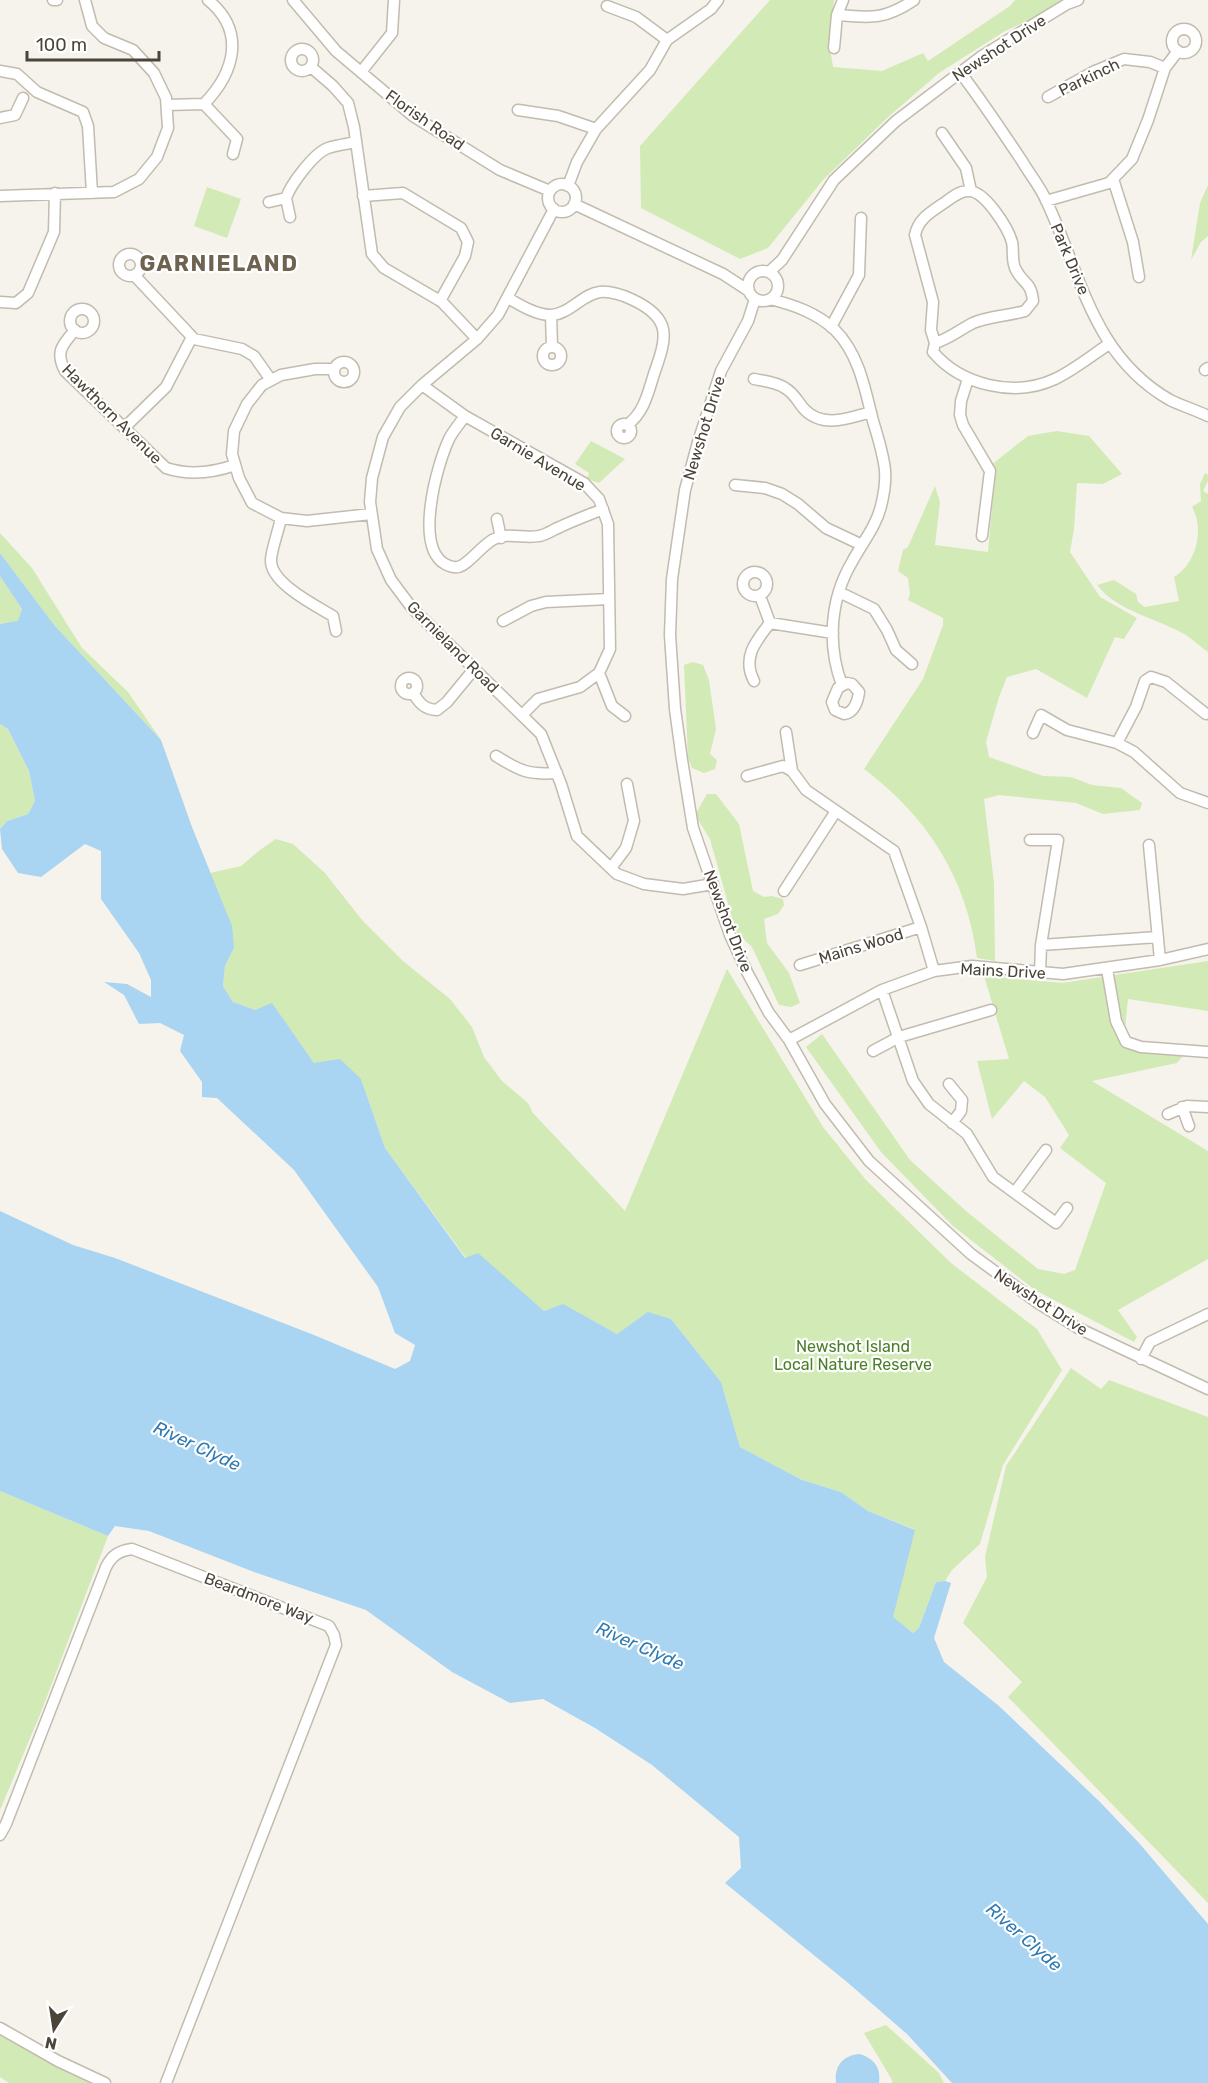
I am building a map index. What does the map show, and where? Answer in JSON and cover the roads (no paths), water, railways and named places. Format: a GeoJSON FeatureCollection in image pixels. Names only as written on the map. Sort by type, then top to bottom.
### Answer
{"type":"FeatureCollection","features":[{"type":"Feature","properties":{"kind":"street"},"geometry":{"type":"LineString","coordinates":[[0,196],[114,192],[139,179],[157,157],[168,128],[166,98],[154,73],[133,50],[104,38],[92,26],[85,0]]}},
{"type":"Feature","properties":{"kind":"street"},"geometry":{"type":"LineString","coordinates":[[167,105],[204,104],[216,92],[232,52],[234,41],[225,18],[208,0]]}},
{"type":"Feature","properties":{"kind":"street","name":"Florish Road"},"geometry":{"type":"LineString","coordinates":[[293,0],[336,51],[413,116],[500,170],[550,191]]}},
{"type":"Feature","properties":{"kind":"street"},"geometry":{"type":"LineString","coordinates":[[361,72],[392,33],[394,0]]}},
{"type":"Feature","properties":{"kind":"street"},"geometry":{"type":"LineString","coordinates":[[568,186],[577,162],[596,129],[650,70],[667,40],[711,9],[718,0]]}},
{"type":"Feature","properties":{"kind":"street"},"geometry":{"type":"LineString","coordinates":[[834,48],[837,15],[843,0]]}},
{"type":"Feature","properties":{"kind":"street"},"geometry":{"type":"LineString","coordinates":[[837,15],[873,18],[898,11],[914,0]]}},
{"type":"Feature","properties":{"kind":"street","name":"Newshot Drive"},"geometry":{"type":"LineString","coordinates":[[1078,0],[1048,16],[960,72],[896,121],[834,180],[782,260],[774,278],[775,294],[748,321],[721,371],[685,490],[672,579],[670,635],[675,709],[693,828],[730,934],[769,1013],[789,1040],[825,1104],[869,1161],[994,1273],[1038,1303],[1078,1328],[1208,1389]]}},
{"type":"Feature","properties":{"kind":"street"},"geometry":{"type":"LineString","coordinates":[[607,6],[636,17],[667,40]]}},
{"type":"Feature","properties":{"kind":"street"},"geometry":{"type":"LineString","coordinates":[[1046,201],[1109,183],[1132,159],[1165,69],[1178,51]]}},
{"type":"Feature","properties":{"kind":"street","name":"Parkinch"},"geometry":{"type":"LineString","coordinates":[[1048,97],[1124,58],[1150,62],[1165,69]]}},
{"type":"Feature","properties":{"kind":"street"},"geometry":{"type":"LineString","coordinates":[[311,67],[348,103],[372,254],[384,268],[440,301],[477,339]]}},
{"type":"Feature","properties":{"kind":"street"},"geometry":{"type":"LineString","coordinates":[[0,71],[17,74],[37,92],[83,112],[88,126],[92,193]]}},
{"type":"Feature","properties":{"kind":"street","name":"Park Drive"},"geometry":{"type":"LineString","coordinates":[[960,72],[991,114],[1046,201],[1090,307],[1109,344],[1136,375],[1170,399],[1208,416]]}},
{"type":"Feature","properties":{"kind":"street"},"geometry":{"type":"LineString","coordinates":[[0,118],[15,115],[23,98]]}},
{"type":"Feature","properties":{"kind":"street"},"geometry":{"type":"LineString","coordinates":[[204,104],[237,139],[233,154]]}},
{"type":"Feature","properties":{"kind":"street"},"geometry":{"type":"LineString","coordinates":[[518,110],[558,116],[596,129]]}},
{"type":"Feature","properties":{"kind":"street"},"geometry":{"type":"LineString","coordinates":[[942,133],[966,168],[971,191]]}},
{"type":"Feature","properties":{"kind":"street"},"geometry":{"type":"LineString","coordinates":[[290,217],[286,198],[290,188],[318,155],[326,148],[356,142]]}},
{"type":"Feature","properties":{"kind":"street"},"geometry":{"type":"LineString","coordinates":[[1113,179],[1133,242],[1138,277]]}},
{"type":"Feature","properties":{"kind":"street"},"geometry":{"type":"LineString","coordinates":[[560,184],[568,186],[575,195],[574,204],[565,211],[554,209],[548,199],[550,191],[560,184]]}},
{"type":"Feature","properties":{"kind":"street"},"geometry":{"type":"LineString","coordinates":[[935,344],[950,339],[971,324],[1025,311],[1033,301],[1031,288],[1016,270],[1012,243],[1007,232],[982,196],[971,191],[962,192],[929,212],[917,225],[915,235],[933,302],[931,330],[935,344],[933,352],[942,363],[969,379],[1000,387],[1027,387],[1054,380],[1109,344]]}},
{"type":"Feature","properties":{"kind":"street"},"geometry":{"type":"LineString","coordinates":[[0,302],[16,303],[28,294],[54,232],[55,193]]}},
{"type":"Feature","properties":{"kind":"street"},"geometry":{"type":"LineString","coordinates":[[363,196],[403,194],[461,228],[468,242],[465,256],[440,301]]}},
{"type":"Feature","properties":{"kind":"street"},"geometry":{"type":"LineString","coordinates":[[269,202],[286,198]]}},
{"type":"Feature","properties":{"kind":"street"},"geometry":{"type":"LineString","coordinates":[[574,204],[723,274],[769,299],[794,305],[820,319],[831,327],[846,344],[856,361],[882,453],[885,483],[878,516],[846,573],[832,623],[837,671],[842,685]]}},
{"type":"Feature","properties":{"kind":"street","name":"Garnieland Road"},"geometry":{"type":"LineString","coordinates":[[554,209],[498,315],[477,339],[422,385],[400,407],[383,437],[372,478],[371,514],[377,549],[391,579],[412,608],[542,734],[577,836],[617,874],[644,884],[683,889],[713,884]]}},
{"type":"Feature","properties":{"kind":"street"},"geometry":{"type":"LineString","coordinates":[[831,327],[859,275],[861,218]]}},
{"type":"Feature","properties":{"kind":"street"},"geometry":{"type":"LineString","coordinates":[[751,290],[758,272],[774,278],[794,305]]}},
{"type":"Feature","properties":{"kind":"street"},"geometry":{"type":"LineString","coordinates":[[134,275],[192,338],[242,349],[254,356],[271,380]]}},
{"type":"Feature","properties":{"kind":"street","name":"Newshot Drive"},"geometry":{"type":"LineString","coordinates":[[748,321],[751,290]]}},
{"type":"Feature","properties":{"kind":"street"},"geometry":{"type":"LineString","coordinates":[[508,298],[538,313],[551,315],[562,312],[590,295],[600,292],[624,296],[649,308],[656,315],[662,325],[664,345],[640,414],[627,425]]}},
{"type":"Feature","properties":{"kind":"street"},"geometry":{"type":"LineString","coordinates":[[551,315],[552,347]]}},
{"type":"Feature","properties":{"kind":"street","name":"Hawthorn Avenue"},"geometry":{"type":"LineString","coordinates":[[75,330],[61,347],[60,361],[65,371],[166,468],[183,473],[201,473],[235,465]]}},
{"type":"Feature","properties":{"kind":"street"},"geometry":{"type":"LineString","coordinates":[[124,428],[166,387],[192,338]]}},
{"type":"Feature","properties":{"kind":"street"},"geometry":{"type":"LineString","coordinates":[[334,369],[315,369],[281,375],[262,385],[247,404],[234,431],[232,454],[238,478],[252,503],[281,518],[307,522],[371,514]]}},
{"type":"Feature","properties":{"kind":"street"},"geometry":{"type":"LineString","coordinates":[[753,379],[785,388],[807,412],[820,419],[838,421],[871,412]]}},
{"type":"Feature","properties":{"kind":"street"},"geometry":{"type":"LineString","coordinates":[[969,379],[961,401],[960,415],[963,425],[990,471],[982,536]]}},
{"type":"Feature","properties":{"kind":"street","name":"Garnie Avenue"},"geometry":{"type":"LineString","coordinates":[[422,385],[465,416],[584,483],[599,499],[608,524],[610,649],[599,673]]}},
{"type":"Feature","properties":{"kind":"street","name":"Garnie Avenue"},"geometry":{"type":"LineString","coordinates":[[465,416],[450,437],[432,494],[430,522],[433,550],[438,560],[450,566],[459,567],[494,539],[514,535],[540,536],[603,509]]}},
{"type":"Feature","properties":{"kind":"street"},"geometry":{"type":"LineString","coordinates":[[735,485],[765,488],[782,494],[798,504],[826,528],[862,545]]}},
{"type":"Feature","properties":{"kind":"street"},"geometry":{"type":"LineString","coordinates":[[281,518],[271,561],[276,576],[305,600],[333,616],[336,631]]}},
{"type":"Feature","properties":{"kind":"street"},"geometry":{"type":"LineString","coordinates":[[497,519],[501,538]]}},
{"type":"Feature","properties":{"kind":"street"},"geometry":{"type":"LineString","coordinates":[[839,592],[874,609],[896,650],[912,664]]}},
{"type":"Feature","properties":{"kind":"street"},"geometry":{"type":"LineString","coordinates":[[760,596],[770,623]]}},
{"type":"Feature","properties":{"kind":"street"},"geometry":{"type":"LineString","coordinates":[[503,621],[531,606],[546,602],[609,599]]}},
{"type":"Feature","properties":{"kind":"street"},"geometry":{"type":"LineString","coordinates":[[770,623],[833,633]]}},
{"type":"Feature","properties":{"kind":"street"},"geometry":{"type":"LineString","coordinates":[[754,681],[748,670],[750,655],[757,639],[770,623]]}},
{"type":"Feature","properties":{"kind":"street"},"geometry":{"type":"LineString","coordinates":[[413,693],[420,705],[437,710],[447,702],[475,668]]}},
{"type":"Feature","properties":{"kind":"street"},"geometry":{"type":"LineString","coordinates":[[522,715],[538,699],[580,687],[599,673],[612,706],[625,716]]}},
{"type":"Feature","properties":{"kind":"street"},"geometry":{"type":"LineString","coordinates":[[1117,743],[1136,707],[1145,681],[1151,678],[1166,682],[1206,714]]}},
{"type":"Feature","properties":{"kind":"street"},"geometry":{"type":"LineString","coordinates":[[1033,734],[1041,715],[1067,730],[1117,743],[1134,752],[1180,793],[1208,803]]}},
{"type":"Feature","properties":{"kind":"street"},"geometry":{"type":"LineString","coordinates":[[786,732],[792,771]]}},
{"type":"Feature","properties":{"kind":"street"},"geometry":{"type":"LineString","coordinates":[[496,756],[516,769],[536,775],[557,773]]}},
{"type":"Feature","properties":{"kind":"street"},"geometry":{"type":"LineString","coordinates":[[747,776],[783,766],[792,771]]}},
{"type":"Feature","properties":{"kind":"street","name":"Mains Wood"},"geometry":{"type":"LineString","coordinates":[[792,771],[806,790],[894,851],[934,971]]}},
{"type":"Feature","properties":{"kind":"street"},"geometry":{"type":"LineString","coordinates":[[611,868],[626,848],[634,821],[627,784]]}},
{"type":"Feature","properties":{"kind":"street"},"geometry":{"type":"LineString","coordinates":[[784,891],[836,811]]}},
{"type":"Feature","properties":{"kind":"street"},"geometry":{"type":"LineString","coordinates":[[1030,840],[1058,840],[1041,945],[1040,972]]}},
{"type":"Feature","properties":{"kind":"street"},"geometry":{"type":"LineString","coordinates":[[1149,845],[1160,960]]}},
{"type":"Feature","properties":{"kind":"street","name":"Mains Wood"},"geometry":{"type":"LineString","coordinates":[[800,965],[921,927]]}},
{"type":"Feature","properties":{"kind":"street"},"geometry":{"type":"LineString","coordinates":[[1041,945],[1158,938]]}},
{"type":"Feature","properties":{"kind":"street","name":"Mains Drive"},"geometry":{"type":"LineString","coordinates":[[789,1040],[882,990],[934,971],[972,966],[1063,974],[1160,960],[1208,949]]}},
{"type":"Feature","properties":{"kind":"street"},"geometry":{"type":"LineString","coordinates":[[1107,969],[1116,1021],[1126,1042],[1141,1047],[1208,1052]]}},
{"type":"Feature","properties":{"kind":"street"},"geometry":{"type":"LineString","coordinates":[[882,990],[913,1081],[929,1104],[967,1134],[993,1176],[1056,1223],[1067,1208]]}},
{"type":"Feature","properties":{"kind":"street"},"geometry":{"type":"LineString","coordinates":[[873,1051],[899,1037],[991,1010]]}},
{"type":"Feature","properties":{"kind":"street"},"geometry":{"type":"LineString","coordinates":[[949,1084],[962,1100],[960,1111],[952,1123]]}},
{"type":"Feature","properties":{"kind":"street"},"geometry":{"type":"LineString","coordinates":[[1168,1114],[1182,1107],[1198,1105],[1208,1107]]}},
{"type":"Feature","properties":{"kind":"street"},"geometry":{"type":"LineString","coordinates":[[1182,1107],[1189,1126]]}},
{"type":"Feature","properties":{"kind":"street"},"geometry":{"type":"LineString","coordinates":[[1015,1192],[1046,1150]]}},
{"type":"Feature","properties":{"kind":"street"},"geometry":{"type":"LineString","coordinates":[[1141,1359],[1150,1342],[1208,1314]]}},
{"type":"Feature","properties":{"kind":"street","name":"Beardmore Way"},"geometry":{"type":"LineString","coordinates":[[0,1835],[106,1567],[115,1554],[132,1549],[329,1626],[336,1645],[166,2083]]}},
{"type":"Feature","properties":{"kind":"street"},"geometry":{"type":"LineString","coordinates":[[0,2028],[58,2061],[105,2083]]}},
{"type":"Feature","properties":{"kind":"water","name":"River Clyde"},"geometry":{"type":"Polygon","coordinates":[[[0,553],[55,626],[161,740],[192,827],[232,926],[234,948],[225,966],[223,986],[233,1002],[255,1010],[272,1003],[314,1063],[340,1059],[361,1079],[385,1148],[465,1258],[478,1253],[544,1311],[563,1304],[617,1334],[648,1312],[671,1319],[721,1382],[740,1447],[802,1480],[841,1492],[868,1511],[915,1530],[893,1617],[913,1633],[919,1628],[936,1582],[951,1583],[934,1638],[944,1662],[999,1706],[1100,1802],[1139,1843],[1208,1924],[1208,2083],[952,2083],[907,2034],[725,1883],[741,1868],[739,1837],[652,1765],[595,1728],[543,1699],[510,1703],[452,1672],[366,1610],[254,1572],[149,1531],[115,1526],[108,1536],[0,1491],[0,1211],[73,1245],[115,1258],[395,1369],[410,1361],[415,1345],[395,1333],[378,1287],[294,1170],[217,1098],[202,1097],[202,1082],[180,1051],[184,1035],[160,1023],[139,1024],[124,995],[104,982],[127,984],[151,997],[151,980],[139,953],[101,899],[101,851],[85,844],[41,877],[18,873],[2,849],[0,829],[7,821],[28,814],[35,801],[29,771],[8,729],[0,724],[0,624],[18,621],[22,609],[0,576],[0,553]]]}},
{"type":"Feature","properties":{"kind":"water"},"geometry":{"type":"Polygon","coordinates":[[[860,2054],[876,2065],[879,2083],[836,2083],[838,2067],[844,2059],[860,2054]]]}},
{"type":"Feature","properties":{"kind":"district","name":"GARNIELAND"},"geometry":{"type":"Point","coordinates":[219,263]}},
{"type":"Feature","properties":{"kind":"park label","name":"Newshot Island Local Nature Reserve"},"geometry":{"type":"Point","coordinates":[853,1355]}}]}
